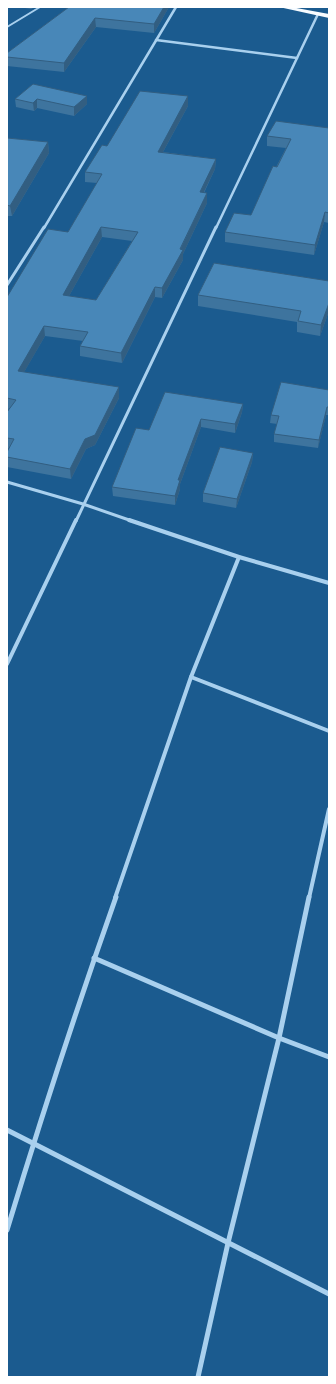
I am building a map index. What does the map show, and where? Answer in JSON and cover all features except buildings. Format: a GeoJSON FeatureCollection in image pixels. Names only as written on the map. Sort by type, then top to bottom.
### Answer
{"type":"FeatureCollection","features":[{"type":"Feature","properties":{"kind":"highway"},"geometry":{"type":"LineString","coordinates":[[282,7],[329,16]]}},
{"type":"Feature","properties":{"kind":"street"},"geometry":{"type":"LineString","coordinates":[[7,285],[50,218],[95,140],[176,7]]}},
{"type":"Feature","properties":{"kind":"street"},"geometry":{"type":"LineString","coordinates":[[7,664],[318,14]]}},
{"type":"Feature","properties":{"kind":"street"},"geometry":{"type":"LineString","coordinates":[[156,40],[298,58]]}},
{"type":"Feature","properties":{"kind":"street"},"geometry":{"type":"LineString","coordinates":[[7,482],[83,504],[239,557],[329,583]]}},
{"type":"Feature","properties":{"kind":"street"},"geometry":{"type":"LineString","coordinates":[[7,1230],[33,1144],[94,958],[143,820],[191,677],[239,557]]}},
{"type":"Feature","properties":{"kind":"street"},"geometry":{"type":"LineString","coordinates":[[191,677],[329,731]]}},
{"type":"Feature","properties":{"kind":"street"},"geometry":{"type":"LineString","coordinates":[[198,1377],[228,1243],[279,1038],[298,945],[329,809]]}},
{"type":"Feature","properties":{"kind":"street"},"geometry":{"type":"LineString","coordinates":[[94,958],[279,1038],[329,1057]]}},
{"type":"Feature","properties":{"kind":"street"},"geometry":{"type":"LineString","coordinates":[[7,1130],[329,1294]]}},
{"type":"Feature","properties":{"kind":"lane"},"geometry":{"type":"LineString","coordinates":[[7,27],[40,7]]}}]}
